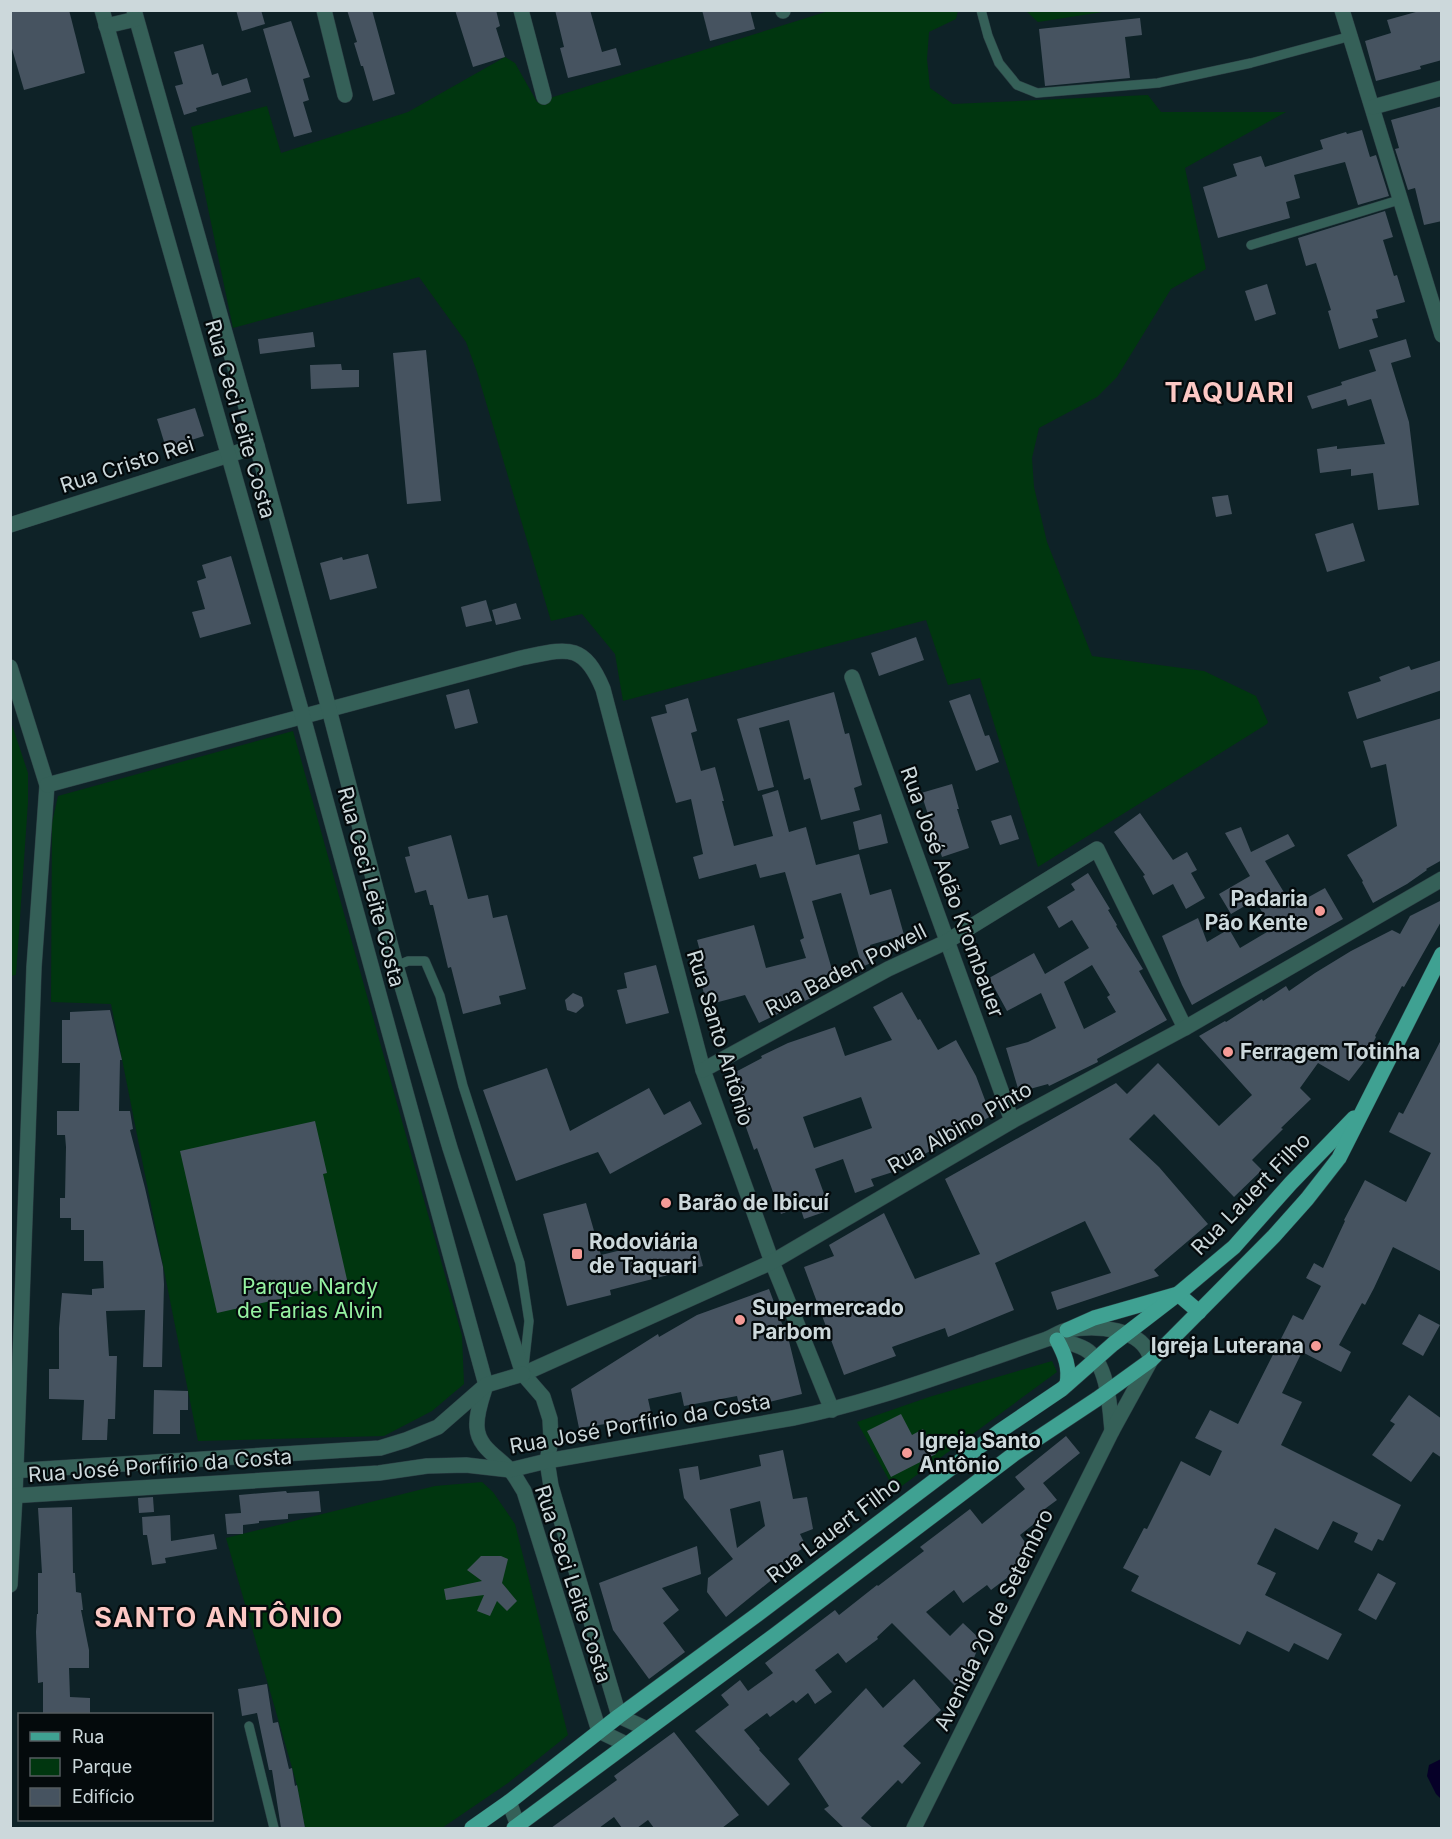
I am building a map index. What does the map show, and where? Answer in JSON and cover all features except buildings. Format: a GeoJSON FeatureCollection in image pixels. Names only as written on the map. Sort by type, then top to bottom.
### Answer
{"type":"FeatureCollection","features":[{"type":"Feature","properties":{"kind":"main road","name":"Rua Lauert Filho"},"geometry":{"type":"LineString","coordinates":[[517,1828],[1014,1454],[1150,1360],[1274,1236],[1339,1158],[1442,954]]}},
{"type":"Feature","properties":{"kind":"main road","name":"Rua Lauert Filho"},"geometry":{"type":"LineString","coordinates":[[472,1828],[1098,1359],[1234,1247],[1291,1183],[1366,1106]]}},
{"type":"Feature","properties":{"kind":"main road"},"geometry":{"type":"LineString","coordinates":[[1067,1384],[1069,1372],[1058,1336],[1094,1318],[1178,1294],[1199,1312]]}},
{"type":"Feature","properties":{"kind":"main road"},"geometry":{"type":"LineString","coordinates":[[1000,1431],[1014,1454]]}},
{"type":"Feature","properties":{"kind":"main road"},"geometry":{"type":"LineString","coordinates":[[708,1650],[723,1674]]}},
{"type":"Feature","properties":{"kind":"street","name":"Rua Ceci Leite Costa"},"geometry":{"type":"LineString","coordinates":[[102,10],[303,717],[486,1385],[478,1414],[477,1428],[480,1440],[510,1470],[524,1491],[599,1731]]}},
{"type":"Feature","properties":{"kind":"street"},"geometry":{"type":"LineString","coordinates":[[324,10],[345,95]]}},
{"type":"Feature","properties":{"kind":"street"},"geometry":{"type":"LineString","coordinates":[[521,10],[544,97]]}},
{"type":"Feature","properties":{"kind":"street"},"geometry":{"type":"LineString","coordinates":[[1342,10],[1442,335]]}},
{"type":"Feature","properties":{"kind":"street","name":"Rua Ceci Leite Costa"},"geometry":{"type":"LineString","coordinates":[[135,15],[257,446],[396,966],[450,1148],[523,1374],[543,1397],[550,1419],[551,1440],[546,1461],[551,1486],[619,1716]]}},
{"type":"Feature","properties":{"kind":"street"},"geometry":{"type":"LineString","coordinates":[[106,26],[135,15]]}},
{"type":"Feature","properties":{"kind":"street"},"geometry":{"type":"LineString","coordinates":[[1373,107],[1442,88]]}},
{"type":"Feature","properties":{"kind":"street","name":"Rua Cristo Rei"},"geometry":{"type":"LineString","coordinates":[[10,525],[257,446]]}},
{"type":"Feature","properties":{"kind":"street","name":"Rua Santo Antônio"},"geometry":{"type":"LineString","coordinates":[[329,709],[521,658],[557,651],[571,652],[584,658],[595,669],[603,689],[704,1070],[772,1262],[832,1410]]}},
{"type":"Feature","properties":{"kind":"street"},"geometry":{"type":"LineString","coordinates":[[10,667],[47,784],[34,967],[10,1585]]}},
{"type":"Feature","properties":{"kind":"street","name":"Rua José Adão Krombauer"},"geometry":{"type":"LineString","coordinates":[[852,677],[1012,1121]]}},
{"type":"Feature","properties":{"kind":"street"},"geometry":{"type":"LineString","coordinates":[[47,784],[329,709]]}},
{"type":"Feature","properties":{"kind":"street","name":"Rua Baden Powell"},"geometry":{"type":"LineString","coordinates":[[704,1070],[888,969],[946,942],[1097,849],[1185,1028]]}},
{"type":"Feature","properties":{"kind":"street","name":"Rua Albino Pinto"},"geometry":{"type":"LineString","coordinates":[[486,1385],[523,1374],[772,1262],[1012,1121],[1185,1028],[1442,879]]}},
{"type":"Feature","properties":{"kind":"street"},"geometry":{"type":"LineString","coordinates":[[373,972],[396,966]]}},
{"type":"Feature","properties":{"kind":"street","name":"Rua José Porfírio da Costa"},"geometry":{"type":"LineString","coordinates":[[13,1496],[380,1473],[427,1466],[466,1466],[510,1470],[546,1461],[793,1419],[832,1410],[1058,1336],[1096,1328],[1127,1333]]}},
{"type":"Feature","properties":{"kind":"street"},"geometry":{"type":"LineString","coordinates":[[1127,1333],[1141,1341],[1150,1360]]}},
{"type":"Feature","properties":{"kind":"street"},"geometry":{"type":"LineString","coordinates":[[1058,1336],[1085,1349],[1098,1359],[1108,1391],[1112,1431]]}},
{"type":"Feature","properties":{"kind":"street","name":"Avenida 20 de Setembro"},"geometry":{"type":"LineString","coordinates":[[914,1828],[1112,1431],[1150,1360]]}},
{"type":"Feature","properties":{"kind":"street","name":"Rua José Porfírio da Costa"},"geometry":{"type":"LineString","coordinates":[[13,1471],[380,1448],[438,1427],[486,1385]]}},
{"type":"Feature","properties":{"kind":"street"},"geometry":{"type":"LineString","coordinates":[[619,1716],[647,1729]]}},
{"type":"Feature","properties":{"kind":"street"},"geometry":{"type":"LineString","coordinates":[[599,1731],[626,1744]]}},
{"type":"Feature","properties":{"kind":"street"},"geometry":{"type":"LineString","coordinates":[[509,1802],[517,1828]]}},
{"type":"Feature","properties":{"kind":"lane"},"geometry":{"type":"LineString","coordinates":[[981,10],[999,63],[1017,85],[1037,93],[1158,83],[1251,63],[1351,36]]}},
{"type":"Feature","properties":{"kind":"lane"},"geometry":{"type":"LineString","coordinates":[[1251,244],[1400,200]]}},
{"type":"Feature","properties":{"kind":"lane","name":"Rua Ceci Leite Costa"},"geometry":{"type":"LineString","coordinates":[[396,966],[408,961],[425,961],[440,996],[463,1086],[520,1263],[529,1321],[523,1374]]}},
{"type":"Feature","properties":{"kind":"lane"},"geometry":{"type":"LineString","coordinates":[[249,1726],[274,1828]]}},
{"type":"Feature","properties":{"kind":"green space"},"geometry":{"type":"Polygon","coordinates":[[[832,10],[958,11],[956,19],[929,32],[927,59],[930,88],[953,104],[1148,95],[1161,112],[1286,112],[1185,168],[1206,269],[1171,289],[1117,377],[1097,397],[1039,428],[1032,458],[1034,487],[1047,542],[1092,656],[1204,671],[1256,696],[1268,722],[1038,867],[980,678],[948,685],[926,620],[623,701],[615,654],[582,614],[551,621],[466,342],[419,277],[233,328],[191,127],[267,106],[281,153],[408,112],[505,57],[515,63],[537,102],[832,10]]]}},
{"type":"Feature","properties":{"kind":"green space"},"geometry":{"type":"Polygon","coordinates":[[[1026,11],[1109,11],[1038,22],[1026,11]]]}},
{"type":"Feature","properties":{"kind":"green space"},"geometry":{"type":"Polygon","coordinates":[[[10,719],[28,773],[16,975],[11,976],[10,719]]]}},
{"type":"Feature","properties":{"kind":"green space","name":"Parque Nardy de Farias Alvin"},"geometry":{"type":"Polygon","coordinates":[[[293,731],[462,1336],[464,1384],[432,1411],[384,1436],[198,1441],[111,1004],[51,1002],[52,823],[58,796],[293,731]]]}},
{"type":"Feature","properties":{"kind":"green space"},"geometry":{"type":"Polygon","coordinates":[[[1052,1361],[1057,1372],[895,1491],[857,1422],[929,1397],[1052,1361]]]}},
{"type":"Feature","properties":{"kind":"green space"},"geometry":{"type":"Polygon","coordinates":[[[482,1482],[493,1492],[515,1524],[568,1735],[508,1783],[442,1828],[305,1828],[297,1785],[226,1538],[435,1486],[482,1482]]]}},
{"type":"Feature","properties":{"kind":"shaded area"},"geometry":{"type":"Polygon","coordinates":[[[1441,1759],[1441,1799],[1427,1776],[1429,1765],[1441,1759]]]}},
{"type":"Feature","properties":{"kind":"place","name":"Padaria Pão Kente"},"geometry":{"type":"Point","coordinates":[1320,911]}},
{"type":"Feature","properties":{"kind":"place","name":"Ferragem Totinha"},"geometry":{"type":"Point","coordinates":[1228,1052]}},
{"type":"Feature","properties":{"kind":"place","name":"Barão de Ibicuí"},"geometry":{"type":"Point","coordinates":[666,1203]}},
{"type":"Feature","properties":{"kind":"place","name":"Rodoviária de Taquari"},"geometry":{"type":"Point","coordinates":[577,1254]}},
{"type":"Feature","properties":{"kind":"place","name":"Supermercado Parbom"},"geometry":{"type":"Point","coordinates":[740,1320]}},
{"type":"Feature","properties":{"kind":"place","name":"Igreja Luterana"},"geometry":{"type":"Point","coordinates":[1316,1346]}},
{"type":"Feature","properties":{"kind":"place","name":"Igreja Santo Antônio"},"geometry":{"type":"Point","coordinates":[907,1453]}},
{"type":"Feature","properties":{"kind":"district","name":"TAQUARI"},"geometry":{"type":"Point","coordinates":[1230,393]}},
{"type":"Feature","properties":{"kind":"district","name":"SANTO ANTÔNIO"},"geometry":{"type":"Point","coordinates":[219,1618]}}]}
